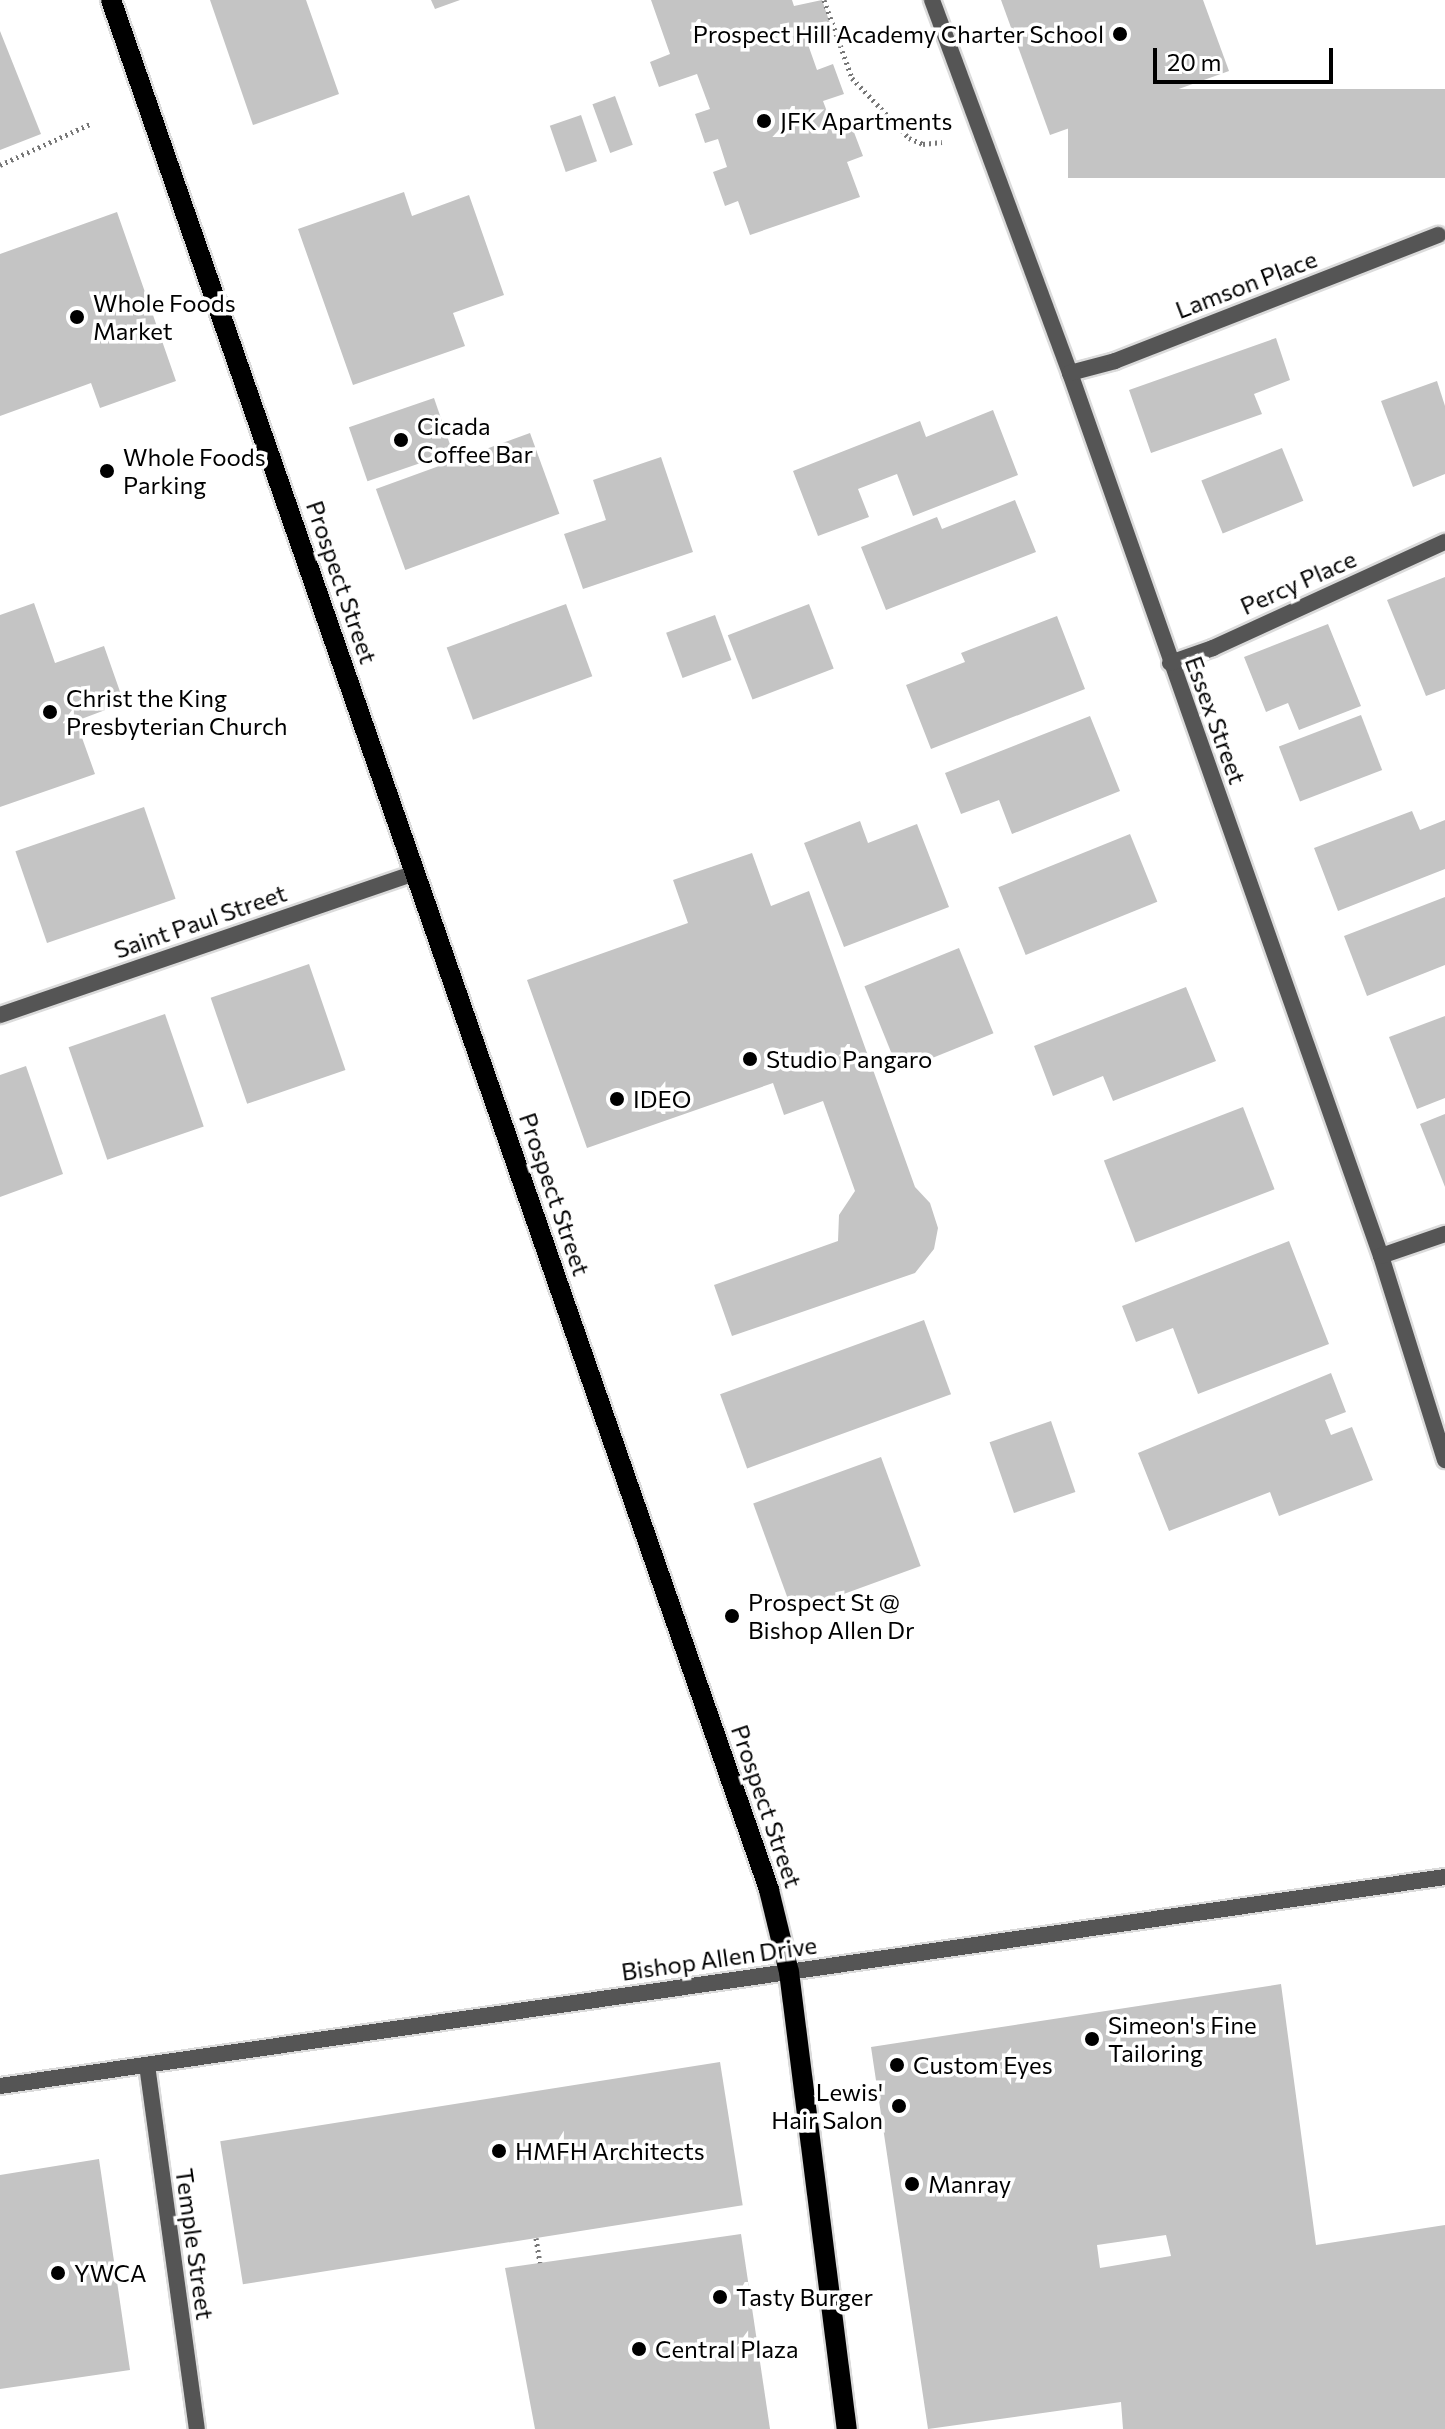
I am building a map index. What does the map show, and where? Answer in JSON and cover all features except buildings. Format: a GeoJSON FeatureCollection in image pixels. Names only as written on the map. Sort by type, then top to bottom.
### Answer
{"type":"FeatureCollection","features":[{"type":"Feature","properties":{"kind":"main road","name":"Prospect Street"},"geometry":{"type":"LineString","coordinates":[[111,0],[769,1890],[789,1972],[847,2429]]}},
{"type":"Feature","properties":{"kind":"street","name":"Essex Street"},"geometry":{"type":"LineString","coordinates":[[932,0],[1070,373],[1381,1256],[1445,1460]]}},
{"type":"Feature","properties":{"kind":"street","name":"Lamson Place"},"geometry":{"type":"LineString","coordinates":[[1070,373],[1115,361],[1438,235]]}},
{"type":"Feature","properties":{"kind":"street","name":"Percy Place"},"geometry":{"type":"LineString","coordinates":[[1170,663],[1213,648],[1445,542]]}},
{"type":"Feature","properties":{"kind":"street","name":"Saint Paul Street"},"geometry":{"type":"LineString","coordinates":[[0,1015],[415,873]]}},
{"type":"Feature","properties":{"kind":"street"},"geometry":{"type":"LineString","coordinates":[[1381,1256],[1445,1234]]}},
{"type":"Feature","properties":{"kind":"street","name":"Bishop Allen Drive"},"geometry":{"type":"LineString","coordinates":[[0,2086],[1445,1877]]}},
{"type":"Feature","properties":{"kind":"street","name":"Temple Street"},"geometry":{"type":"LineString","coordinates":[[147,2065],[197,2429]]}},
{"type":"Feature","properties":{"kind":"path"},"geometry":{"type":"LineString","coordinates":[[824,0],[852,78],[859,87],[909,138],[923,144],[943,142]]}},
{"type":"Feature","properties":{"kind":"path"},"geometry":{"type":"LineString","coordinates":[[0,165],[90,124]]}},
{"type":"Feature","properties":{"kind":"path"},"geometry":{"type":"LineString","coordinates":[[536,2238],[540,2263]]}},
{"type":"Feature","properties":{"kind":"place","name":"Prospect Hill Academy Charter School"},"geometry":{"type":"Point","coordinates":[1120,34]}},
{"type":"Feature","properties":{"kind":"place","name":"JFK Apartments"},"geometry":{"type":"Point","coordinates":[764,121]}},
{"type":"Feature","properties":{"kind":"place","name":"Whole Foods Market"},"geometry":{"type":"Point","coordinates":[77,317]}},
{"type":"Feature","properties":{"kind":"place","name":"Cicada Coffee Bar"},"geometry":{"type":"Point","coordinates":[401,440]}},
{"type":"Feature","properties":{"kind":"place","name":"Whole Foods Parking"},"geometry":{"type":"Point","coordinates":[107,471]}},
{"type":"Feature","properties":{"kind":"place","name":"Christ the King Presbyterian Church"},"geometry":{"type":"Point","coordinates":[50,712]}},
{"type":"Feature","properties":{"kind":"place","name":"Studio Pangaro"},"geometry":{"type":"Point","coordinates":[750,1059]}},
{"type":"Feature","properties":{"kind":"place","name":"IDEO"},"geometry":{"type":"Point","coordinates":[617,1099]}},
{"type":"Feature","properties":{"kind":"place","name":"Prospect St @ Bishop Allen Dr"},"geometry":{"type":"Point","coordinates":[732,1616]}},
{"type":"Feature","properties":{"kind":"place","name":"Simeon's Fine Tailoring"},"geometry":{"type":"Point","coordinates":[1092,2039]}},
{"type":"Feature","properties":{"kind":"place","name":"Custom Eyes"},"geometry":{"type":"Point","coordinates":[897,2065]}},
{"type":"Feature","properties":{"kind":"place","name":"Lewis' Hair Salon"},"geometry":{"type":"Point","coordinates":[899,2106]}},
{"type":"Feature","properties":{"kind":"place","name":"HMFH Architects"},"geometry":{"type":"Point","coordinates":[499,2151]}},
{"type":"Feature","properties":{"kind":"place","name":"Manray"},"geometry":{"type":"Point","coordinates":[912,2184]}},
{"type":"Feature","properties":{"kind":"place","name":"YWCA"},"geometry":{"type":"Point","coordinates":[58,2273]}},
{"type":"Feature","properties":{"kind":"place","name":"Tasty Burger"},"geometry":{"type":"Point","coordinates":[720,2297]}},
{"type":"Feature","properties":{"kind":"place","name":"Central Plaza"},"geometry":{"type":"Point","coordinates":[639,2349]}}]}
